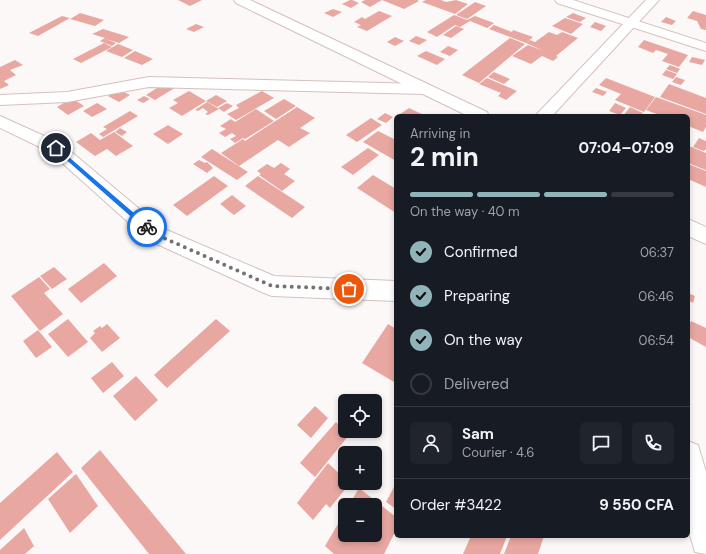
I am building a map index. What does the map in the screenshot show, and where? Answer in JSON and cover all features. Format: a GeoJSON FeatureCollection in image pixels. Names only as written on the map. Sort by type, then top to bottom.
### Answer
{"type":"FeatureCollection","features":[{"type":"Feature","properties":{"kind":"street"},"geometry":{"type":"LineString","coordinates":[[240,0],[477,114]]}},
{"type":"Feature","properties":{"kind":"street"},"geometry":{"type":"LineString","coordinates":[[561,0],[706,47]]}},
{"type":"Feature","properties":{"kind":"street"},"geometry":{"type":"LineString","coordinates":[[545,114],[630,22],[653,0]]}},
{"type":"Feature","properties":{"kind":"street"},"geometry":{"type":"LineString","coordinates":[[0,100],[68,97],[149,82],[424,89]]}},
{"type":"Feature","properties":{"kind":"street"},"geometry":{"type":"LineString","coordinates":[[0,121],[56,148],[155,234],[272,286],[394,292]]}},
{"type":"Feature","properties":{"kind":"street"},"geometry":{"type":"LineString","coordinates":[[690,228],[706,236]]}},
{"type":"Feature","properties":{"kind":"street"},"geometry":{"type":"LineString","coordinates":[[690,465],[706,541]]}},
{"type":"Feature","properties":{"kind":"building"},"geometry":{"type":"Polygon","coordinates":[[[178,0],[202,0],[190,6],[178,0]]]}},
{"type":"Feature","properties":{"kind":"building"},"geometry":{"type":"Polygon","coordinates":[[[350,0],[359,3],[351,8],[342,4],[350,0]]]}},
{"type":"Feature","properties":{"kind":"building"},"geometry":{"type":"Polygon","coordinates":[[[365,0],[382,0],[370,7],[361,2],[365,0]]]}},
{"type":"Feature","properties":{"kind":"building"},"geometry":{"type":"Polygon","coordinates":[[[382,0],[417,0],[419,1],[404,9],[382,0]]]}},
{"type":"Feature","properties":{"kind":"building"},"geometry":{"type":"Polygon","coordinates":[[[426,0],[441,0],[446,2],[456,0],[468,4],[455,14],[422,2],[426,0]]]}},
{"type":"Feature","properties":{"kind":"building"},"geometry":{"type":"Polygon","coordinates":[[[475,2],[486,6],[467,19],[456,15],[475,2]]]}},
{"type":"Feature","properties":{"kind":"building"},"geometry":{"type":"Polygon","coordinates":[[[333,9],[342,12],[333,17],[324,13],[333,9]]]}},
{"type":"Feature","properties":{"kind":"building"},"geometry":{"type":"Polygon","coordinates":[[[379,11],[392,16],[367,31],[357,27],[361,25],[354,22],[362,17],[365,19],[379,11]]]}},
{"type":"Feature","properties":{"kind":"building"},"geometry":{"type":"Polygon","coordinates":[[[693,11],[706,15],[706,30],[701,29],[697,21],[687,18],[693,11]]]}},
{"type":"Feature","properties":{"kind":"building"},"geometry":{"type":"Polygon","coordinates":[[[80,13],[104,20],[95,26],[70,19],[80,13]]]}},
{"type":"Feature","properties":{"kind":"building"},"geometry":{"type":"Polygon","coordinates":[[[573,13],[586,18],[580,22],[566,17],[573,13]]]}},
{"type":"Feature","properties":{"kind":"building"},"geometry":{"type":"Polygon","coordinates":[[[454,15],[467,20],[475,16],[494,23],[487,28],[470,21],[460,27],[455,25],[437,37],[427,32],[454,15]]]}},
{"type":"Feature","properties":{"kind":"building"},"geometry":{"type":"Polygon","coordinates":[[[62,16],[70,18],[38,36],[29,33],[62,16]]]}},
{"type":"Feature","properties":{"kind":"building"},"geometry":{"type":"Polygon","coordinates":[[[666,17],[676,21],[672,25],[661,22],[666,17]]]}},
{"type":"Feature","properties":{"kind":"building"},"geometry":{"type":"Polygon","coordinates":[[[565,18],[583,24],[571,34],[552,26],[565,18]]]}},
{"type":"Feature","properties":{"kind":"building"},"geometry":{"type":"Polygon","coordinates":[[[595,22],[606,26],[601,31],[590,27],[595,22]]]}},
{"type":"Feature","properties":{"kind":"building"},"geometry":{"type":"Polygon","coordinates":[[[196,24],[204,27],[194,32],[186,29],[196,24]]]}},
{"type":"Feature","properties":{"kind":"building"},"geometry":{"type":"Polygon","coordinates":[[[494,25],[512,32],[513,30],[533,37],[526,43],[489,29],[494,25]]]}},
{"type":"Feature","properties":{"kind":"building"},"geometry":{"type":"Polygon","coordinates":[[[456,26],[464,29],[451,38],[443,35],[456,26]]]}},
{"type":"Feature","properties":{"kind":"building"},"geometry":{"type":"Polygon","coordinates":[[[103,29],[129,37],[119,43],[106,39],[116,43],[112,46],[100,41],[105,38],[92,34],[103,29]]]}},
{"type":"Feature","properties":{"kind":"building"},"geometry":{"type":"Polygon","coordinates":[[[549,32],[557,35],[562,32],[578,38],[556,56],[558,57],[553,61],[542,56],[531,64],[512,56],[528,45],[544,51],[526,43],[530,40],[535,42],[549,32]]]}},
{"type":"Feature","properties":{"kind":"building"},"geometry":{"type":"Polygon","coordinates":[[[416,36],[427,40],[419,45],[409,41],[416,36]]]}},
{"type":"Feature","properties":{"kind":"building"},"geometry":{"type":"Polygon","coordinates":[[[395,37],[404,41],[395,46],[387,42],[395,37]]]}},
{"type":"Feature","properties":{"kind":"building"},"geometry":{"type":"Polygon","coordinates":[[[510,38],[525,44],[479,83],[462,75],[510,38]]]}},
{"type":"Feature","properties":{"kind":"building"},"geometry":{"type":"Polygon","coordinates":[[[644,40],[688,55],[679,67],[662,61],[668,54],[656,50],[653,53],[638,47],[644,40]]]}},
{"type":"Feature","properties":{"kind":"building"},"geometry":{"type":"Polygon","coordinates":[[[104,43],[112,47],[81,63],[73,59],[104,43]]]}},
{"type":"Feature","properties":{"kind":"building"},"geometry":{"type":"Polygon","coordinates":[[[118,44],[133,50],[122,57],[106,51],[118,44]]]}},
{"type":"Feature","properties":{"kind":"building"},"geometry":{"type":"Polygon","coordinates":[[[448,46],[458,50],[450,56],[440,52],[448,46]]]}},
{"type":"Feature","properties":{"kind":"building"},"geometry":{"type":"Polygon","coordinates":[[[135,51],[153,59],[142,65],[124,58],[135,51]]]}},
{"type":"Feature","properties":{"kind":"building"},"geometry":{"type":"Polygon","coordinates":[[[426,51],[445,59],[437,65],[417,56],[426,51]]]}},
{"type":"Feature","properties":{"kind":"building"},"geometry":{"type":"Polygon","coordinates":[[[692,57],[705,60],[702,65],[689,62],[692,57]]]}},
{"type":"Feature","properties":{"kind":"building"},"geometry":{"type":"Polygon","coordinates":[[[15,60],[23,65],[10,70],[16,75],[4,81],[9,85],[0,89],[0,67],[15,60]]]}},
{"type":"Feature","properties":{"kind":"building"},"geometry":{"type":"Polygon","coordinates":[[[670,65],[680,69],[677,73],[666,69],[670,65]]]}},
{"type":"Feature","properties":{"kind":"building"},"geometry":{"type":"Polygon","coordinates":[[[666,70],[677,74],[673,79],[662,75],[666,70]]]}},
{"type":"Feature","properties":{"kind":"building"},"geometry":{"type":"Polygon","coordinates":[[[494,72],[510,79],[504,84],[488,77],[494,72]]]}},
{"type":"Feature","properties":{"kind":"building"},"geometry":{"type":"Polygon","coordinates":[[[676,77],[685,80],[681,85],[672,82],[676,77]]]}},
{"type":"Feature","properties":{"kind":"building"},"geometry":{"type":"Polygon","coordinates":[[[487,78],[517,91],[506,100],[498,96],[501,93],[479,84],[487,78]]]}},
{"type":"Feature","properties":{"kind":"building"},"geometry":{"type":"Polygon","coordinates":[[[606,78],[655,97],[644,112],[615,100],[621,94],[599,85],[606,78]]]}},
{"type":"Feature","properties":{"kind":"building"},"geometry":{"type":"Polygon","coordinates":[[[669,84],[706,98],[706,114],[660,97],[669,84]]]}},
{"type":"Feature","properties":{"kind":"building"},"geometry":{"type":"Polygon","coordinates":[[[160,86],[178,86],[155,100],[146,95],[160,86]]]}},
{"type":"Feature","properties":{"kind":"building"},"geometry":{"type":"Polygon","coordinates":[[[596,88],[607,92],[603,96],[592,92],[596,88]]]}},
{"type":"Feature","properties":{"kind":"building"},"geometry":{"type":"Polygon","coordinates":[[[120,90],[130,95],[119,102],[108,96],[120,90]]]}},
{"type":"Feature","properties":{"kind":"building"},"geometry":{"type":"Polygon","coordinates":[[[189,91],[206,101],[182,116],[169,108],[178,103],[173,100],[189,91]]]}},
{"type":"Feature","properties":{"kind":"building"},"geometry":{"type":"Polygon","coordinates":[[[262,91],[274,98],[236,120],[227,114],[239,108],[236,105],[262,91]]]}},
{"type":"Feature","properties":{"kind":"building"},"geometry":{"type":"Polygon","coordinates":[[[216,95],[227,101],[217,107],[206,101],[216,95]]]}},
{"type":"Feature","properties":{"kind":"building"},"geometry":{"type":"Polygon","coordinates":[[[144,96],[150,99],[143,103],[137,100],[144,96]]]}},
{"type":"Feature","properties":{"kind":"building"},"geometry":{"type":"Polygon","coordinates":[[[656,97],[706,115],[706,127],[703,132],[690,127],[690,114],[657,114],[646,110],[656,97]]]}},
{"type":"Feature","properties":{"kind":"building"},"geometry":{"type":"Polygon","coordinates":[[[72,98],[84,106],[68,115],[57,107],[72,98]]]}},
{"type":"Feature","properties":{"kind":"building"},"geometry":{"type":"Polygon","coordinates":[[[284,99],[296,106],[276,119],[264,111],[284,99]]]}},
{"type":"Feature","properties":{"kind":"building"},"geometry":{"type":"Polygon","coordinates":[[[207,102],[219,109],[208,115],[205,114],[208,112],[203,108],[198,111],[195,110],[207,102]]]}},
{"type":"Feature","properties":{"kind":"building"},"geometry":{"type":"Polygon","coordinates":[[[97,103],[107,109],[92,117],[83,111],[97,103]]]}},
{"type":"Feature","properties":{"kind":"building"},"geometry":{"type":"Polygon","coordinates":[[[227,103],[233,106],[224,112],[218,108],[227,103]]]}},
{"type":"Feature","properties":{"kind":"building"},"geometry":{"type":"Polygon","coordinates":[[[615,103],[626,108],[621,114],[609,111],[615,103]]]}},
{"type":"Feature","properties":{"kind":"building"},"geometry":{"type":"Polygon","coordinates":[[[297,107],[315,118],[300,128],[310,133],[289,147],[278,140],[239,166],[221,153],[243,139],[245,141],[297,107]]]}},
{"type":"Feature","properties":{"kind":"building"},"geometry":{"type":"Polygon","coordinates":[[[630,107],[643,113],[642,114],[625,114],[630,107]]]}},
{"type":"Feature","properties":{"kind":"building"},"geometry":{"type":"Polygon","coordinates":[[[409,108],[422,114],[400,114],[409,108]]]}},
{"type":"Feature","properties":{"kind":"building"},"geometry":{"type":"Polygon","coordinates":[[[256,109],[274,121],[245,139],[243,138],[235,143],[230,139],[236,136],[232,133],[225,137],[219,133],[226,129],[220,126],[231,119],[235,122],[256,109]]]}},
{"type":"Feature","properties":{"kind":"building"},"geometry":{"type":"Polygon","coordinates":[[[130,111],[138,116],[103,137],[99,134],[107,129],[103,127],[130,111]]]}},
{"type":"Feature","properties":{"kind":"building"},"geometry":{"type":"Polygon","coordinates":[[[385,113],[393,117],[386,123],[377,119],[385,113]]]}},
{"type":"Feature","properties":{"kind":"building"},"geometry":{"type":"Polygon","coordinates":[[[371,118],[382,125],[357,142],[346,135],[371,118]]]}},
{"type":"Feature","properties":{"kind":"building"},"geometry":{"type":"Polygon","coordinates":[[[168,125],[183,134],[168,144],[153,134],[168,125]]]}},
{"type":"Feature","properties":{"kind":"building"},"geometry":{"type":"Polygon","coordinates":[[[120,128],[127,132],[122,136],[115,132],[120,128]]]}},
{"type":"Feature","properties":{"kind":"building"},"geometry":{"type":"Polygon","coordinates":[[[378,131],[394,139],[394,160],[363,142],[378,131]]]}},
{"type":"Feature","properties":{"kind":"building"},"geometry":{"type":"Polygon","coordinates":[[[114,132],[133,146],[116,156],[107,149],[95,156],[76,142],[91,133],[100,140],[114,132]]]}},
{"type":"Feature","properties":{"kind":"building"},"geometry":{"type":"Polygon","coordinates":[[[699,138],[706,141],[706,149],[704,151],[693,147],[699,138]]]}},
{"type":"Feature","properties":{"kind":"building"},"geometry":{"type":"Polygon","coordinates":[[[690,146],[706,153],[706,170],[690,164],[690,146]]]}},
{"type":"Feature","properties":{"kind":"building"},"geometry":{"type":"Polygon","coordinates":[[[368,148],[379,155],[353,175],[341,167],[368,148]]]}},
{"type":"Feature","properties":{"kind":"building"},"geometry":{"type":"Polygon","coordinates":[[[212,149],[248,172],[237,180],[201,157],[212,149]]]}},
{"type":"Feature","properties":{"kind":"building"},"geometry":{"type":"Polygon","coordinates":[[[199,160],[205,163],[207,162],[213,168],[207,173],[193,164],[199,160]]]}},
{"type":"Feature","properties":{"kind":"building"},"geometry":{"type":"Polygon","coordinates":[[[281,163],[290,169],[284,174],[295,181],[282,191],[259,175],[261,174],[257,171],[267,164],[274,168],[281,163]]]}},
{"type":"Feature","properties":{"kind":"building"},"geometry":{"type":"Polygon","coordinates":[[[690,165],[706,171],[706,187],[690,180],[690,165]]]}},
{"type":"Feature","properties":{"kind":"building"},"geometry":{"type":"Polygon","coordinates":[[[373,175],[394,188],[394,212],[357,188],[373,175]]]}},
{"type":"Feature","properties":{"kind":"building"},"geometry":{"type":"Polygon","coordinates":[[[214,176],[228,186],[187,216],[173,205],[214,176]]]}},
{"type":"Feature","properties":{"kind":"building"},"geometry":{"type":"Polygon","coordinates":[[[258,176],[305,207],[292,218],[245,186],[258,176]]]}},
{"type":"Feature","properties":{"kind":"building"},"geometry":{"type":"Polygon","coordinates":[[[232,195],[246,206],[234,215],[220,204],[232,195]]]}},
{"type":"Feature","properties":{"kind":"building"},"geometry":{"type":"Polygon","coordinates":[[[104,263],[117,276],[81,303],[68,289],[104,263]]]}},
{"type":"Feature","properties":{"kind":"building"},"geometry":{"type":"Polygon","coordinates":[[[54,267],[67,279],[52,289],[40,276],[54,267]]]}},
{"type":"Feature","properties":{"kind":"building"},"geometry":{"type":"Polygon","coordinates":[[[39,277],[50,289],[44,293],[63,314],[40,331],[11,296],[39,277]]]}},
{"type":"Feature","properties":{"kind":"building"},"geometry":{"type":"Polygon","coordinates":[[[690,294],[695,296],[693,303],[690,301],[690,294]]]}},
{"type":"Feature","properties":{"kind":"building"},"geometry":{"type":"Polygon","coordinates":[[[68,319],[88,342],[68,357],[48,334],[68,319]]]}},
{"type":"Feature","properties":{"kind":"building"},"geometry":{"type":"Polygon","coordinates":[[[216,319],[230,331],[167,388],[154,375],[216,319]]]}},
{"type":"Feature","properties":{"kind":"building"},"geometry":{"type":"Polygon","coordinates":[[[691,321],[706,328],[706,347],[690,338],[691,321]]]}},
{"type":"Feature","properties":{"kind":"building"},"geometry":{"type":"Polygon","coordinates":[[[107,324],[120,338],[102,352],[90,338],[95,333],[93,331],[100,326],[102,328],[107,324]]]}},
{"type":"Feature","properties":{"kind":"building"},"geometry":{"type":"Polygon","coordinates":[[[388,324],[394,328],[394,382],[362,363],[388,324]]]}},
{"type":"Feature","properties":{"kind":"building"},"geometry":{"type":"Polygon","coordinates":[[[38,330],[52,347],[36,358],[23,341],[38,330]]]}},
{"type":"Feature","properties":{"kind":"building"},"geometry":{"type":"Polygon","coordinates":[[[112,362],[124,376],[103,393],[91,378],[112,362]]]}},
{"type":"Feature","properties":{"kind":"building"},"geometry":{"type":"Polygon","coordinates":[[[136,376],[158,400],[135,421],[113,396],[136,376]]]}},
{"type":"Feature","properties":{"kind":"building"},"geometry":{"type":"Polygon","coordinates":[[[315,406],[328,418],[311,438],[297,425],[315,406]]]}},
{"type":"Feature","properties":{"kind":"building"},"geometry":{"type":"Polygon","coordinates":[[[336,422],[338,424],[338,438],[347,438],[340,446],[338,446],[338,449],[315,477],[300,463],[336,422]]]}},
{"type":"Feature","properties":{"kind":"building"},"geometry":{"type":"Polygon","coordinates":[[[100,450],[186,554],[149,554],[81,468],[100,450]]]}},
{"type":"Feature","properties":{"kind":"building"},"geometry":{"type":"Polygon","coordinates":[[[57,452],[73,472],[0,540],[0,503],[57,452]]]}},
{"type":"Feature","properties":{"kind":"building"},"geometry":{"type":"Polygon","coordinates":[[[328,463],[338,472],[338,490],[344,490],[330,508],[326,504],[313,520],[297,503],[328,463]]]}},
{"type":"Feature","properties":{"kind":"building"},"geometry":{"type":"Polygon","coordinates":[[[76,474],[98,506],[70,533],[48,499],[76,474]]]}},
{"type":"Feature","properties":{"kind":"building"},"geometry":{"type":"Polygon","coordinates":[[[394,487],[394,508],[386,502],[394,487]]]}},
{"type":"Feature","properties":{"kind":"building"},"geometry":{"type":"Polygon","coordinates":[[[358,490],[362,490],[372,498],[353,498],[358,490]]]}},
{"type":"Feature","properties":{"kind":"building"},"geometry":{"type":"Polygon","coordinates":[[[382,506],[394,515],[394,534],[384,554],[334,554],[325,546],[338,524],[338,542],[382,542],[382,506]]]}},
{"type":"Feature","properties":{"kind":"building"},"geometry":{"type":"Polygon","coordinates":[[[24,528],[34,546],[25,554],[0,554],[0,550],[24,528]]]}},
{"type":"Feature","properties":{"kind":"building"},"geometry":{"type":"Polygon","coordinates":[[[470,538],[506,538],[500,554],[463,554],[470,538]]]}},
{"type":"Feature","properties":{"kind":"building"},"geometry":{"type":"Polygon","coordinates":[[[510,538],[543,538],[538,554],[504,554],[510,538]]]}},
{"type":"Feature","properties":{"kind":"way so far"},"geometry":{"type":"LineString","coordinates":[[147,227],[155,234],[272,286],[349,289]]}},
{"type":"Feature","properties":{"kind":"route"},"geometry":{"type":"LineString","coordinates":[[56,148],[147,227]]}}]}
